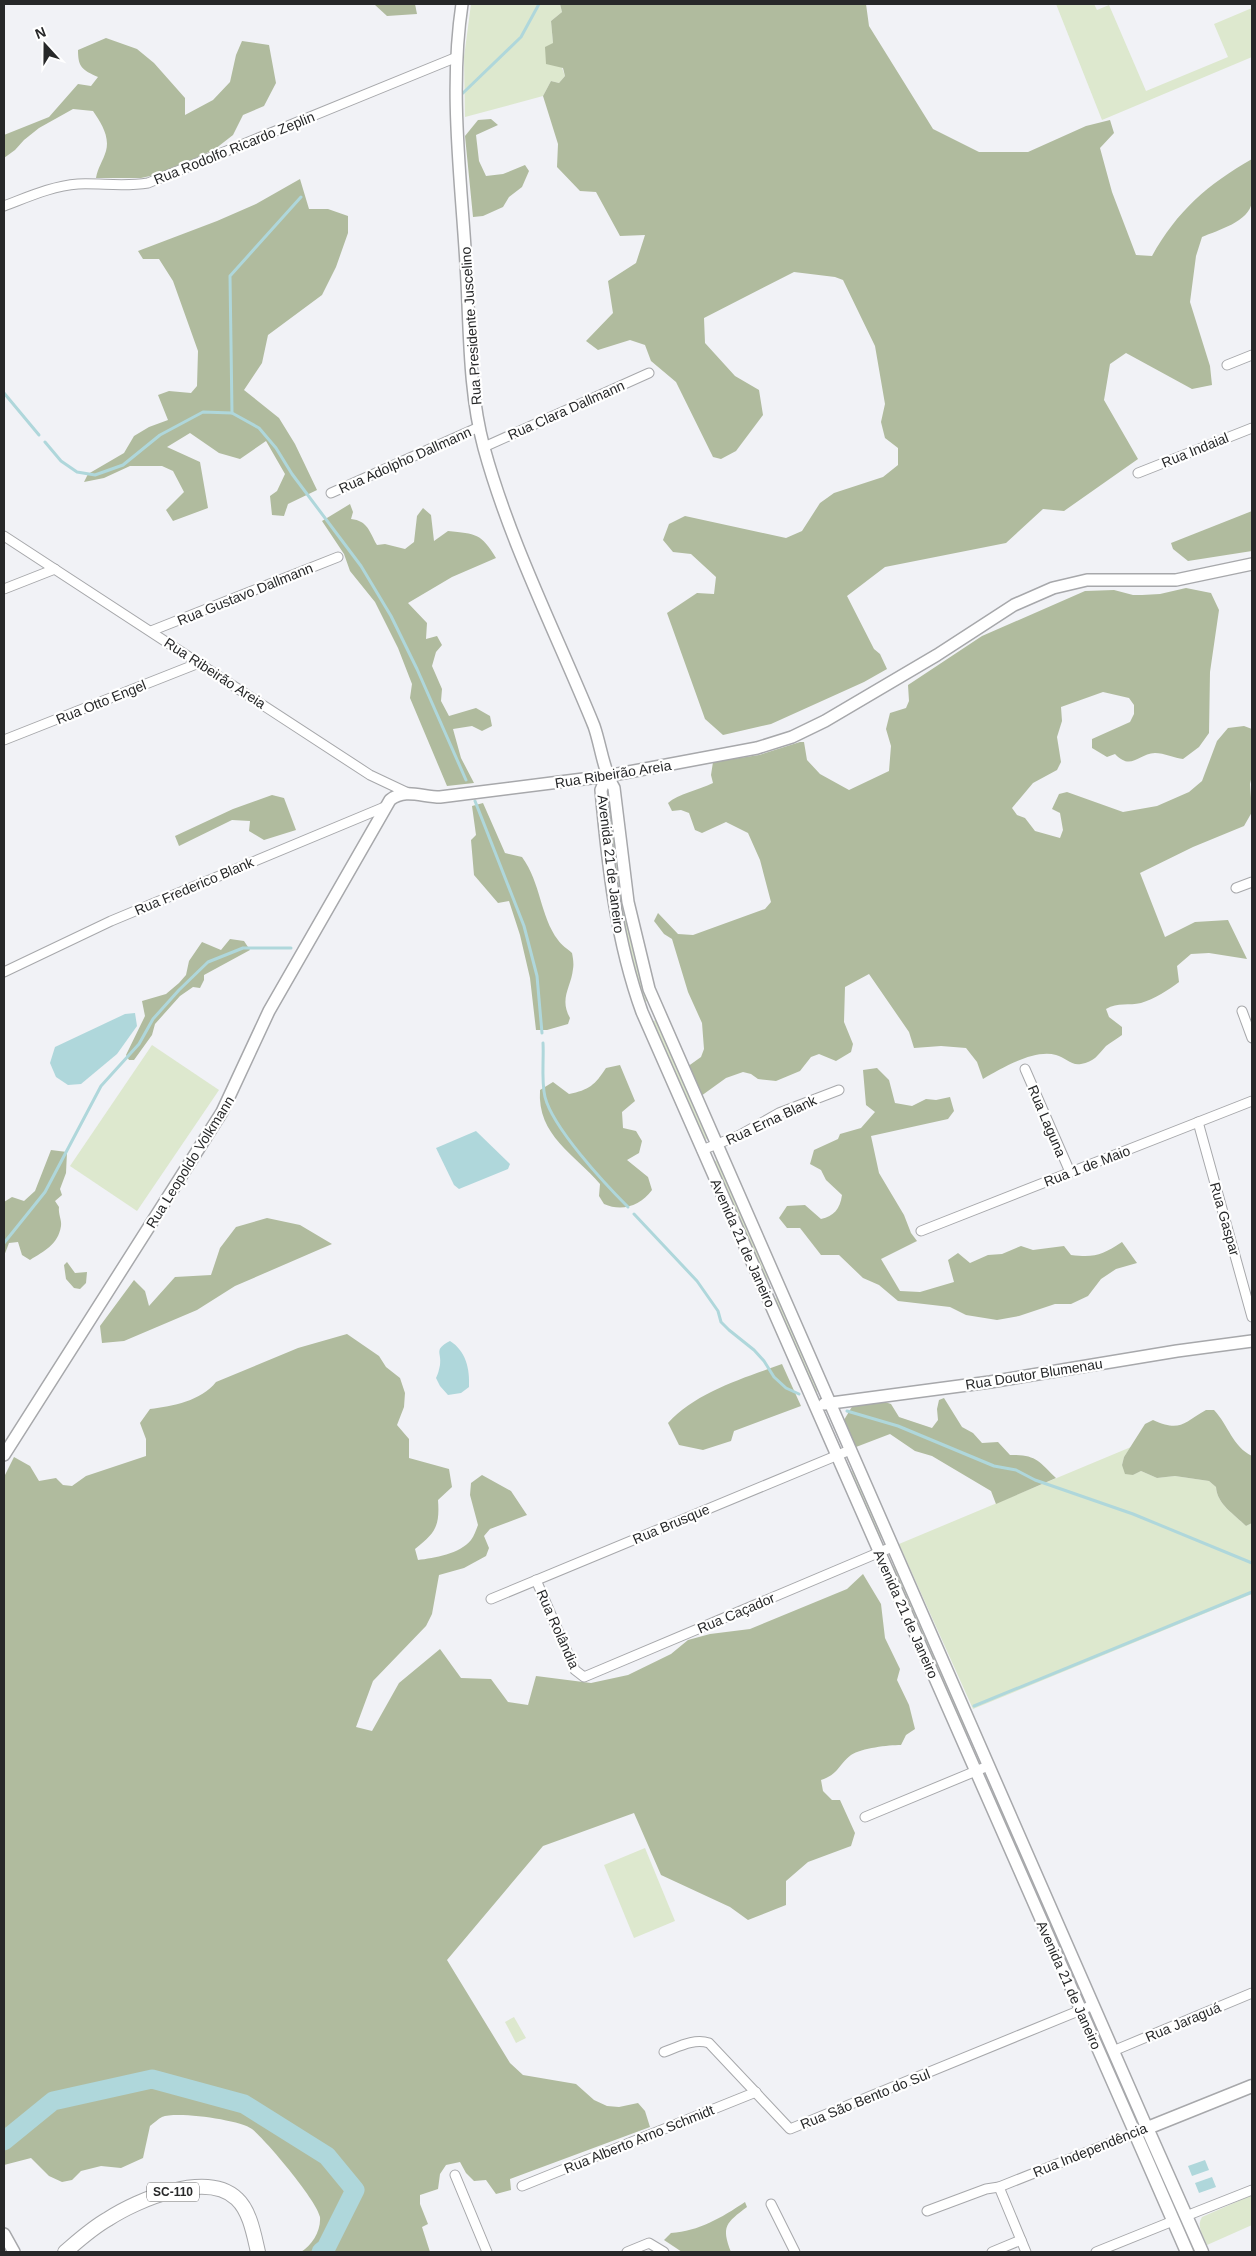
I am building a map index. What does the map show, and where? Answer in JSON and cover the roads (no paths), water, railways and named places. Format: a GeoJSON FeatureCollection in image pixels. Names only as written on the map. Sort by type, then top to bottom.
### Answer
{"type":"FeatureCollection","features":[{"type":"Feature","properties":{"kind":"main road","name":"Rua Independência"},"geometry":{"type":"LineString","coordinates":[[1134,2133],[1252,2086]]}},
{"type":"Feature","properties":{"kind":"main road","name":"Avenida 21 de Janeiro"},"geometry":{"type":"LineString","coordinates":[[1147,2128],[1202,2252]]}},
{"type":"Feature","properties":{"kind":"main road","name":"Avenida 21 de Janeiro"},"geometry":{"type":"LineString","coordinates":[[1134,2133],[1187,2252]]}},
{"type":"Feature","properties":{"kind":"main road","name":"SC-110"},"geometry":{"type":"LineString","coordinates":[[65,2252],[97,2225],[128,2207],[172,2192],[206,2187],[228,2192],[238,2200],[250,2222],[258,2252]]}},
{"type":"Feature","properties":{"kind":"main road"},"geometry":{"type":"LineString","coordinates":[[1174,2222],[1186,2216]]}},
{"type":"Feature","properties":{"kind":"street","name":"Rua Presidente Juscelino"},"geometry":{"type":"LineString","coordinates":[[462,4],[457,57],[458,142],[471,362],[479,427],[512,530],[594,726],[607,776]]}},
{"type":"Feature","properties":{"kind":"street","name":"Rua Rodolfo Ricardo Zeplin"},"geometry":{"type":"LineString","coordinates":[[4,206],[60,186],[78,184],[132,186],[148,183],[457,57]]}},
{"type":"Feature","properties":{"kind":"street"},"geometry":{"type":"LineString","coordinates":[[1227,366],[1252,355]]}},
{"type":"Feature","properties":{"kind":"street","name":"Rua Clara Dallmann"},"geometry":{"type":"LineString","coordinates":[[484,447],[649,373]]}},
{"type":"Feature","properties":{"kind":"street","name":"Rua Adolpho Dallmann"},"geometry":{"type":"LineString","coordinates":[[330,493],[479,427]]}},
{"type":"Feature","properties":{"kind":"street","name":"Rua Indaial"},"geometry":{"type":"LineString","coordinates":[[1138,473],[1252,428]]}},
{"type":"Feature","properties":{"kind":"street","name":"Rua Ribeirão Areia"},"geometry":{"type":"LineString","coordinates":[[4,536],[370,775],[410,794],[440,797],[607,776],[718,757],[792,737],[874,693],[1014,605],[1054,588],[1087,580],[1176,580],[1252,564]]}},
{"type":"Feature","properties":{"kind":"street","name":"Rua Gustavo Dallmann"},"geometry":{"type":"LineString","coordinates":[[151,631],[338,557]]}},
{"type":"Feature","properties":{"kind":"street"},"geometry":{"type":"LineString","coordinates":[[4,589],[54,569]]}},
{"type":"Feature","properties":{"kind":"street","name":"Rua Otto Engel"},"geometry":{"type":"LineString","coordinates":[[4,740],[199,663]]}},
{"type":"Feature","properties":{"kind":"street","name":"Avenida 21 de Janeiro"},"geometry":{"type":"LineString","coordinates":[[607,776],[614,788],[624,884],[633,928],[644,972],[656,1008],[1147,2128]]}},
{"type":"Feature","properties":{"kind":"street","name":"Avenida 21 de Janeiro"},"geometry":{"type":"LineString","coordinates":[[607,776],[600,790],[611,885],[625,958],[642,1012],[1134,2133]]}},
{"type":"Feature","properties":{"kind":"street"},"geometry":{"type":"LineString","coordinates":[[387,806],[410,794]]}},
{"type":"Feature","properties":{"kind":"street","name":"Rua Frederico Blank"},"geometry":{"type":"LineString","coordinates":[[4,972],[111,921],[387,806]]}},
{"type":"Feature","properties":{"kind":"street","name":"Rua Leopoldo Volkmann"},"geometry":{"type":"LineString","coordinates":[[4,1455],[222,1112],[270,1011],[387,806]]}},
{"type":"Feature","properties":{"kind":"street"},"geometry":{"type":"LineString","coordinates":[[1236,888],[1252,882]]}},
{"type":"Feature","properties":{"kind":"street"},"geometry":{"type":"LineString","coordinates":[[642,1012],[656,1008]]}},
{"type":"Feature","properties":{"kind":"street"},"geometry":{"type":"LineString","coordinates":[[1242,1012],[1252,1038]]}},
{"type":"Feature","properties":{"kind":"street","name":"Rua Laguna"},"geometry":{"type":"LineString","coordinates":[[1025,1069],[1070,1172]]}},
{"type":"Feature","properties":{"kind":"street","name":"Rua Erna Blank"},"geometry":{"type":"LineString","coordinates":[[702,1150],[740,1135],[779,1113],[839,1090]]}},
{"type":"Feature","properties":{"kind":"street","name":"Rua 1 de Maio"},"geometry":{"type":"LineString","coordinates":[[921,1231],[1252,1101]]}},
{"type":"Feature","properties":{"kind":"street","name":"Rua Gaspar"},"geometry":{"type":"LineString","coordinates":[[1198,1122],[1252,1317]]}},
{"type":"Feature","properties":{"kind":"street"},"geometry":{"type":"LineString","coordinates":[[765,1292],[778,1287]]}},
{"type":"Feature","properties":{"kind":"street","name":"Rua Doutor Blumenau"},"geometry":{"type":"LineString","coordinates":[[815,1406],[990,1382],[1158,1354],[1252,1341]]}},
{"type":"Feature","properties":{"kind":"street","name":"Rua Brusque"},"geometry":{"type":"LineString","coordinates":[[491,1599],[850,1450]]}},
{"type":"Feature","properties":{"kind":"street","name":"Rua Caçador"},"geometry":{"type":"LineString","coordinates":[[580,1676],[587,1676],[892,1547]]}},
{"type":"Feature","properties":{"kind":"street","name":"Rua Rolândia"},"geometry":{"type":"LineString","coordinates":[[536,1580],[575,1670],[580,1676]]}},
{"type":"Feature","properties":{"kind":"street"},"geometry":{"type":"LineString","coordinates":[[865,1817],[988,1766]]}},
{"type":"Feature","properties":{"kind":"street"},"geometry":{"type":"LineString","coordinates":[[1033,1903],[1046,1898]]}},
{"type":"Feature","properties":{"kind":"street"},"geometry":{"type":"LineString","coordinates":[[1072,1992],[1085,1986]]}},
{"type":"Feature","properties":{"kind":"street","name":"Rua Jaraguá"},"geometry":{"type":"LineString","coordinates":[[1113,2051],[1252,1993]]}},
{"type":"Feature","properties":{"kind":"street","name":"Rua São Bento do Sul"},"geometry":{"type":"LineString","coordinates":[[664,2052],[702,2040],[709,2043],[790,2129],[1093,2005]]}},
{"type":"Feature","properties":{"kind":"street","name":"Rua Alberto Arno Schmidt"},"geometry":{"type":"LineString","coordinates":[[522,2186],[756,2092]]}},
{"type":"Feature","properties":{"kind":"street","name":"Rua Independência"},"geometry":{"type":"LineString","coordinates":[[927,2210],[986,2188],[999,2187],[1134,2133]]}},
{"type":"Feature","properties":{"kind":"street"},"geometry":{"type":"LineString","coordinates":[[455,2175],[487,2252]]}},
{"type":"Feature","properties":{"kind":"street"},"geometry":{"type":"LineString","coordinates":[[999,2187],[1026,2252]]}},
{"type":"Feature","properties":{"kind":"street"},"geometry":{"type":"LineString","coordinates":[[1186,2216],[1252,2190]]}},
{"type":"Feature","properties":{"kind":"street"},"geometry":{"type":"LineString","coordinates":[[771,2204],[795,2252]]}},
{"type":"Feature","properties":{"kind":"street"},"geometry":{"type":"LineString","coordinates":[[1096,2252],[1174,2222]]}},
{"type":"Feature","properties":{"kind":"street"},"geometry":{"type":"LineString","coordinates":[[4,2234],[14,2252]]}},
{"type":"Feature","properties":{"kind":"street"},"geometry":{"type":"LineString","coordinates":[[992,2252],[1021,2240]]}},
{"type":"Feature","properties":{"kind":"street"},"geometry":{"type":"LineString","coordinates":[[627,2252],[649,2243],[664,2252]]}},
{"type":"Feature","properties":{"kind":"water"},"geometry":{"type":"Polygon","coordinates":[[[135,1013],[137,1026],[117,1054],[81,1084],[68,1085],[56,1077],[50,1063],[55,1047],[125,1014],[135,1013]]]}},
{"type":"Feature","properties":{"kind":"water"},"geometry":{"type":"Polygon","coordinates":[[[476,1131],[510,1164],[508,1169],[459,1189],[454,1185],[436,1148],[476,1131]]]}},
{"type":"Feature","properties":{"kind":"water"},"geometry":{"type":"Polygon","coordinates":[[[450,1341],[460,1350],[466,1361],[469,1387],[461,1393],[448,1395],[436,1378],[440,1365],[439,1351],[450,1341]]]}},
{"type":"Feature","properties":{"kind":"water"},"geometry":{"type":"Polygon","coordinates":[[[1205,2160],[1209,2170],[1192,2176],[1188,2166],[1205,2160]]]}},
{"type":"Feature","properties":{"kind":"water"},"geometry":{"type":"Polygon","coordinates":[[[1212,2177],[1216,2187],[1199,2193],[1195,2183],[1212,2177]]]}},
{"type":"Feature","properties":{"kind":"waterway"},"geometry":{"type":"LineString","coordinates":[[463,93],[521,37],[539,4]]}},
{"type":"Feature","properties":{"kind":"waterway"},"geometry":{"type":"LineString","coordinates":[[232,413],[230,276],[301,197]]}},
{"type":"Feature","properties":{"kind":"waterway"},"geometry":{"type":"LineString","coordinates":[[4,393],[39,435]]}},
{"type":"Feature","properties":{"kind":"waterway"},"geometry":{"type":"LineString","coordinates":[[45,442],[61,461],[77,472],[95,475],[123,465],[160,435],[203,412],[232,413],[259,428],[276,448],[292,474],[361,566],[391,616],[417,669],[466,780]]}},
{"type":"Feature","properties":{"kind":"waterway"},"geometry":{"type":"LineString","coordinates":[[475,801],[524,926],[537,976],[542,1033]]}},
{"type":"Feature","properties":{"kind":"waterway"},"geometry":{"type":"LineString","coordinates":[[4,1243],[45,1192],[101,1086],[139,1044],[153,1019],[179,990],[208,962],[243,948],[291,948]]}},
{"type":"Feature","properties":{"kind":"waterway"},"geometry":{"type":"LineString","coordinates":[[543,1043],[544,1090],[550,1110],[580,1155],[628,1207]]}},
{"type":"Feature","properties":{"kind":"waterway"},"geometry":{"type":"LineString","coordinates":[[634,1214],[697,1281],[718,1311],[721,1322],[754,1350],[774,1377],[786,1388],[799,1394]]}},
{"type":"Feature","properties":{"kind":"waterway"},"geometry":{"type":"LineString","coordinates":[[847,1411],[898,1426],[994,1466],[1016,1470],[1035,1480],[1133,1514],[1252,1563]]}},
{"type":"Feature","properties":{"kind":"waterway"},"geometry":{"type":"LineString","coordinates":[[974,1706],[1252,1592]]}},
{"type":"Feature","properties":{"kind":"waterway"},"geometry":{"type":"LineString","coordinates":[[4,2141],[53,2101],[152,2079],[244,2104],[327,2156],[355,2190],[326,2248],[321,2252]]}}]}
